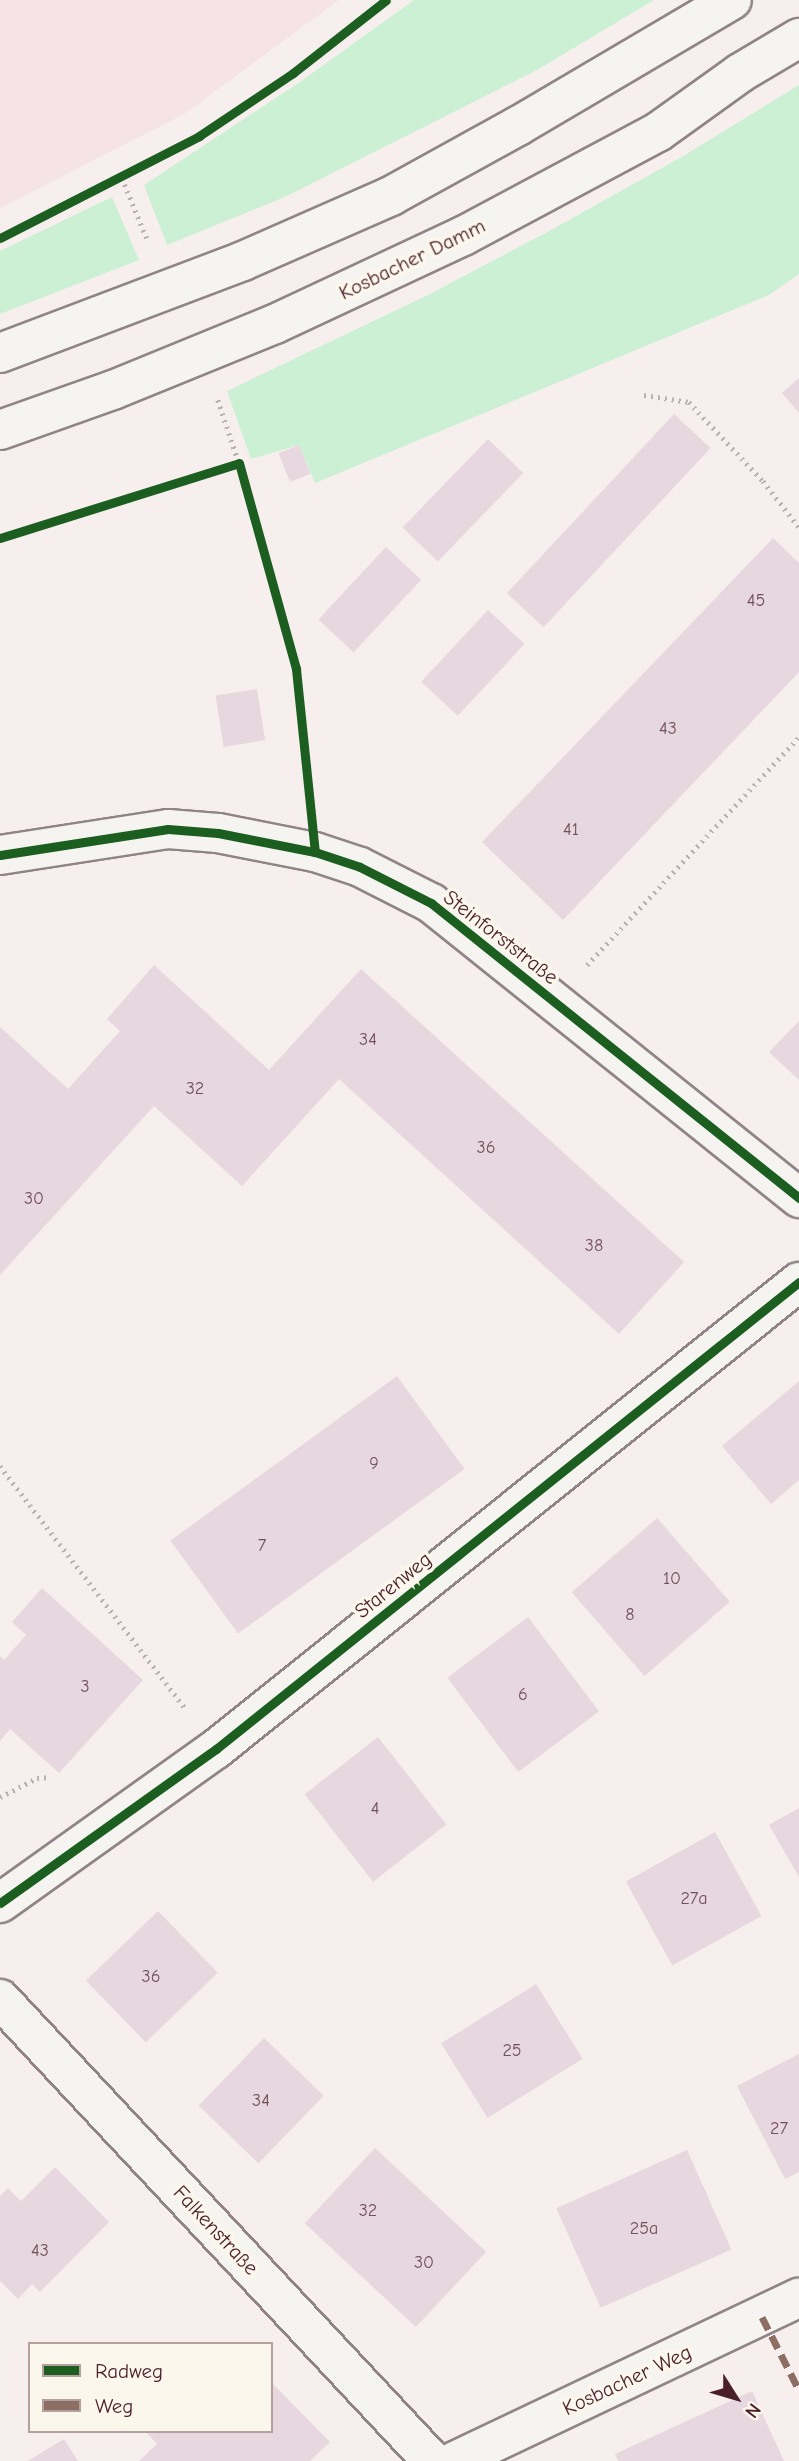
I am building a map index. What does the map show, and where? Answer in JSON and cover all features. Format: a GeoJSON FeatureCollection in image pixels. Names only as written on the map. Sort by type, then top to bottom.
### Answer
{"type":"FeatureCollection","features":[{"type":"Feature","properties":{"kind":"street"},"geometry":{"type":"LineString","coordinates":[[0,353],[243,261],[391,196],[518,126],[732,0]]}},
{"type":"Feature","properties":{"kind":"street","name":"Kosbacher Damm"},"geometry":{"type":"LineString","coordinates":[[0,430],[113,390],[275,324],[463,236],[657,132],[740,73],[799,38]]}},
{"type":"Feature","properties":{"kind":"street","name":"Steinforststraße"},"geometry":{"type":"LineString","coordinates":[[0,855],[168,829],[218,833],[315,852],[360,867],[431,903],[799,1198]]}},
{"type":"Feature","properties":{"kind":"street","name":"Starenweg"},"geometry":{"type":"LineString","coordinates":[[0,1903],[216,1749],[799,1282]]}},
{"type":"Feature","properties":{"kind":"street","name":"Falkenstraße"},"geometry":{"type":"LineString","coordinates":[[0,1999],[432,2461]]}},
{"type":"Feature","properties":{"kind":"street","name":"Kosbacher Weg"},"geometry":{"type":"LineString","coordinates":[[455,2461],[799,2298]]}},
{"type":"Feature","properties":{"kind":"path"},"geometry":{"type":"LineString","coordinates":[[122,178],[148,241]]}},
{"type":"Feature","properties":{"kind":"path"},"geometry":{"type":"LineString","coordinates":[[644,395],[689,402],[763,481],[799,527]]}},
{"type":"Feature","properties":{"kind":"path"},"geometry":{"type":"LineString","coordinates":[[217,400],[239,463]]}},
{"type":"Feature","properties":{"kind":"path"},"geometry":{"type":"LineString","coordinates":[[553,1001],[799,737]]}},
{"type":"Feature","properties":{"kind":"path"},"geometry":{"type":"LineString","coordinates":[[0,1466],[216,1749]]}},
{"type":"Feature","properties":{"kind":"path"},"geometry":{"type":"LineString","coordinates":[[0,1797],[37,1778],[51,1777]]}},
{"type":"Feature","properties":{"kind":"shaded area"},"geometry":{"type":"Polygon","coordinates":[[[0,0],[339,0],[184,114],[0,208],[0,0]]]}},
{"type":"Feature","properties":{"kind":"green space"},"geometry":{"type":"Polygon","coordinates":[[[414,0],[654,0],[537,70],[287,196],[167,245],[144,185],[300,82],[414,0]]]}},
{"type":"Feature","properties":{"kind":"green space"},"geometry":{"type":"Polygon","coordinates":[[[799,85],[799,274],[769,295],[315,483],[299,445],[251,459],[227,391],[426,296],[553,229],[685,155],[799,85]]]}},
{"type":"Feature","properties":{"kind":"green space"},"geometry":{"type":"Polygon","coordinates":[[[112,197],[139,260],[0,314],[0,251],[112,197]]]}},
{"type":"Feature","properties":{"kind":"building"},"geometry":{"type":"Polygon","coordinates":[[[799,378],[799,413],[782,393],[799,378]]]}},
{"type":"Feature","properties":{"kind":"building"},"geometry":{"type":"Polygon","coordinates":[[[674,414],[711,448],[543,627],[507,593],[674,414]]]}},
{"type":"Feature","properties":{"kind":"building"},"geometry":{"type":"Polygon","coordinates":[[[488,439],[523,473],[438,562],[403,527],[488,439]]]}},
{"type":"Feature","properties":{"kind":"building"},"geometry":{"type":"Polygon","coordinates":[[[299,445],[311,474],[290,482],[279,453],[299,445]]]}},
{"type":"Feature","properties":{"kind":"building"},"geometry":{"type":"Polygon","coordinates":[[[773,538],[799,563],[799,672],[563,920],[482,842],[773,538]]]}},
{"type":"Feature","properties":{"kind":"building"},"geometry":{"type":"Polygon","coordinates":[[[386,547],[421,580],[354,652],[318,619],[386,547]]]}},
{"type":"Feature","properties":{"kind":"building"},"geometry":{"type":"Polygon","coordinates":[[[488,610],[525,644],[458,716],[421,682],[488,610]]]}},
{"type":"Feature","properties":{"kind":"building"},"geometry":{"type":"Polygon","coordinates":[[[257,689],[265,740],[224,747],[216,696],[257,689]]]}},
{"type":"Feature","properties":{"kind":"building"},"geometry":{"type":"Polygon","coordinates":[[[154,965],[269,1070],[361,969],[684,1262],[619,1334],[339,1079],[242,1186],[154,1106],[0,1275],[0,1027],[68,1089],[120,1031],[107,1019],[154,965]]]}},
{"type":"Feature","properties":{"kind":"building"},"geometry":{"type":"Polygon","coordinates":[[[799,1021],[799,1080],[769,1052],[799,1021]]]}},
{"type":"Feature","properties":{"kind":"building"},"geometry":{"type":"Polygon","coordinates":[[[397,1376],[465,1469],[238,1634],[170,1541],[397,1376]]]}},
{"type":"Feature","properties":{"kind":"building"},"geometry":{"type":"Polygon","coordinates":[[[799,1381],[799,1480],[771,1504],[722,1446],[799,1381]]]}},
{"type":"Feature","properties":{"kind":"building"},"geometry":{"type":"Polygon","coordinates":[[[657,1518],[730,1602],[645,1676],[572,1592],[657,1518]]]}},
{"type":"Feature","properties":{"kind":"building"},"geometry":{"type":"Polygon","coordinates":[[[42,1588],[143,1680],[59,1773],[10,1729],[0,1741],[0,1656],[4,1660],[26,1635],[12,1622],[42,1588]]]}},
{"type":"Feature","properties":{"kind":"building"},"geometry":{"type":"Polygon","coordinates":[[[528,1617],[599,1711],[518,1772],[447,1678],[528,1617]]]}},
{"type":"Feature","properties":{"kind":"building"},"geometry":{"type":"Polygon","coordinates":[[[378,1737],[446,1824],[373,1882],[305,1794],[378,1737]]]}},
{"type":"Feature","properties":{"kind":"building"},"geometry":{"type":"Polygon","coordinates":[[[799,1808],[799,1877],[769,1825],[799,1808]]]}},
{"type":"Feature","properties":{"kind":"building"},"geometry":{"type":"Polygon","coordinates":[[[715,1832],[762,1916],[672,1965],[626,1881],[715,1832]]]}},
{"type":"Feature","properties":{"kind":"building"},"geometry":{"type":"Polygon","coordinates":[[[158,1911],[218,1973],[146,2042],[86,1980],[158,1911]]]}},
{"type":"Feature","properties":{"kind":"building"},"geometry":{"type":"Polygon","coordinates":[[[536,1984],[583,2059],[488,2118],[441,2043],[536,1984]]]}},
{"type":"Feature","properties":{"kind":"building"},"geometry":{"type":"Polygon","coordinates":[[[264,2038],[324,2096],[258,2163],[199,2106],[264,2038]]]}},
{"type":"Feature","properties":{"kind":"building"},"geometry":{"type":"Polygon","coordinates":[[[799,2054],[799,2172],[785,2179],[737,2086],[799,2054]]]}},
{"type":"Feature","properties":{"kind":"building"},"geometry":{"type":"Polygon","coordinates":[[[375,2148],[486,2252],[416,2327],[305,2223],[375,2148]]]}},
{"type":"Feature","properties":{"kind":"building"},"geometry":{"type":"Polygon","coordinates":[[[687,2150],[731,2250],[601,2308],[556,2208],[687,2150]]]}},
{"type":"Feature","properties":{"kind":"building"},"geometry":{"type":"Polygon","coordinates":[[[55,2167],[109,2222],[40,2292],[32,2284],[18,2299],[0,2281],[0,2196],[8,2188],[21,2201],[55,2167]]]}},
{"type":"Feature","properties":{"kind":"building"},"geometry":{"type":"Polygon","coordinates":[[[273,2384],[330,2442],[310,2461],[139,2461],[157,2444],[147,2433],[273,2433],[273,2384]]]}},
{"type":"Feature","properties":{"kind":"building"},"geometry":{"type":"Polygon","coordinates":[[[752,2391],[784,2461],[618,2461],[615,2454],[752,2391]]]}},
{"type":"Feature","properties":{"kind":"building"},"geometry":{"type":"Polygon","coordinates":[[[64,2439],[78,2461],[28,2461],[64,2439]]]}},
{"type":"Feature","properties":{"kind":"marked path"},"geometry":{"type":"LineString","coordinates":[[762,2317],[799,2390]]}},
{"type":"Feature","properties":{"kind":"cycle path"},"geometry":{"type":"LineString","coordinates":[[0,238],[199,136],[293,73],[386,0]]}},
{"type":"Feature","properties":{"kind":"cycle path"},"geometry":{"type":"LineString","coordinates":[[0,538],[239,463],[296,669],[315,852]]}},
{"type":"Feature","properties":{"kind":"cycle path"},"geometry":{"type":"LineString","coordinates":[[0,855],[168,829],[218,833],[315,852],[360,867],[431,903],[799,1198]]}},
{"type":"Feature","properties":{"kind":"cycle path"},"geometry":{"type":"LineString","coordinates":[[0,1903],[216,1749],[799,1282]]}}]}
